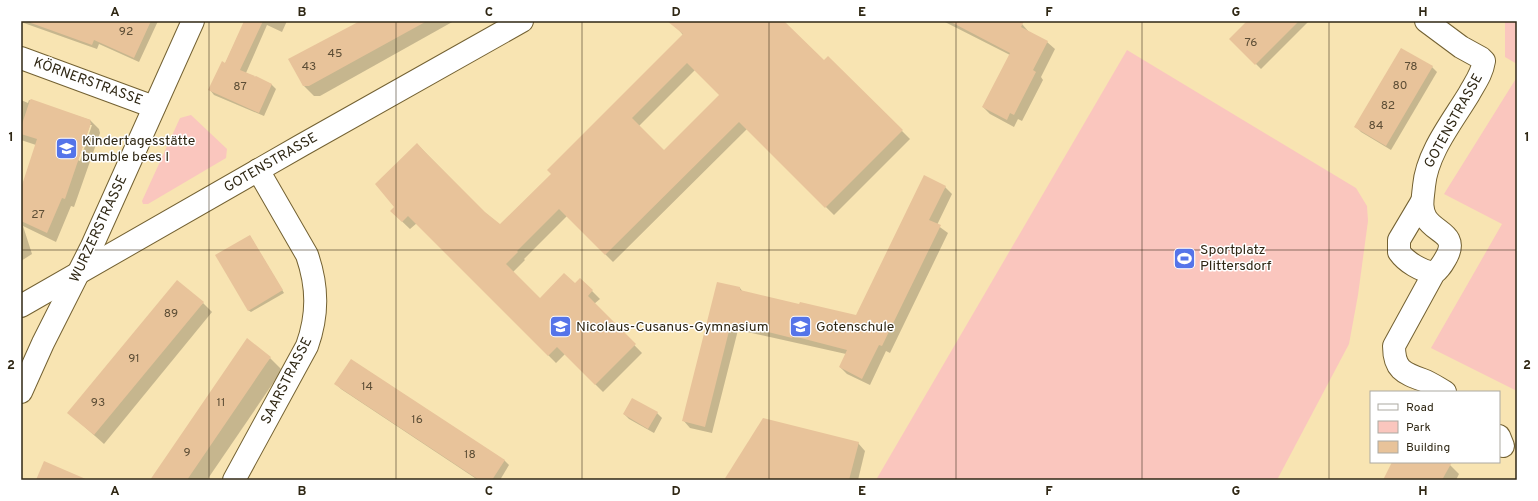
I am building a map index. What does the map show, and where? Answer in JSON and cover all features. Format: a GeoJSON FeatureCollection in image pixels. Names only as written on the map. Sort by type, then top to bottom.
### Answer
{"type":"FeatureCollection","features":[{"type":"Feature","properties":{"kind":"street","name":"WURZERSTRASSE"},"geometry":{"type":"LineString","coordinates":[[21,392],[43,343],[97,235],[193,21]]}},
{"type":"Feature","properties":{"kind":"street","name":"GOTENSTRASSE"},"geometry":{"type":"LineString","coordinates":[[21,306],[522,21]]}},
{"type":"Feature","properties":{"kind":"street","name":"GOTENSTRASSE"},"geometry":{"type":"LineString","coordinates":[[1426,21],[1461,47],[1484,61],[1479,77],[1431,159],[1426,172],[1421,203],[1399,240],[1399,252],[1403,257],[1422,269],[1434,273]]}},
{"type":"Feature","properties":{"kind":"street","name":"KÖRNERSTRASSE"},"geometry":{"type":"LineString","coordinates":[[21,58],[154,106]]}},
{"type":"Feature","properties":{"kind":"street","name":"SAARSTRASSE"},"geometry":{"type":"LineString","coordinates":[[234,480],[307,346],[314,327],[315,316],[315,292],[311,266],[258,170]]}},
{"type":"Feature","properties":{"kind":"street"},"geometry":{"type":"LineString","coordinates":[[1421,203],[1426,219],[1445,235],[1450,244],[1443,263],[1434,273],[1398,338],[1394,346],[1394,356],[1400,368],[1406,373],[1443,391]]}},
{"type":"Feature","properties":{"kind":"green space"},"geometry":{"type":"Polygon","coordinates":[[[1505,21],[1517,21],[1517,64],[1505,57],[1505,21]]]}},
{"type":"Feature","properties":{"kind":"green space","name":"Sportplatz Plittersdorf"},"geometry":{"type":"Polygon","coordinates":[[[1127,50],[1356,188],[1367,206],[1368,221],[1358,295],[1349,344],[1277,480],[876,480],[1127,50]]]}},
{"type":"Feature","properties":{"kind":"green space"},"geometry":{"type":"Polygon","coordinates":[[[1517,77],[1517,391],[1431,348],[1502,224],[1444,194],[1517,77]]]}},
{"type":"Feature","properties":{"kind":"green space"},"geometry":{"type":"Polygon","coordinates":[[[191,115],[227,149],[226,158],[148,204],[143,204],[142,201],[180,118],[191,115]]]}},
{"type":"Feature","properties":{"kind":"building"},"geometry":{"type":"Polygon","coordinates":[[[31,21],[151,21],[134,58],[94,40],[92,45],[31,23],[31,21]]]}},
{"type":"Feature","properties":{"kind":"building"},"geometry":{"type":"Polygon","coordinates":[[[244,21],[263,21],[240,70],[272,84],[259,113],[208,90],[222,61],[225,63],[244,21]]]}},
{"type":"Feature","properties":{"kind":"building"},"geometry":{"type":"Polygon","coordinates":[[[360,21],[427,21],[309,86],[303,86],[288,59],[360,21]]]}},
{"type":"Feature","properties":{"kind":"building"},"geometry":{"type":"Polygon","coordinates":[[[667,21],[784,21],[824,60],[828,56],[903,130],[825,208],[739,122],[605,255],[559,209],[506,264],[540,298],[564,273],[575,283],[580,278],[593,290],[588,296],[636,344],[595,385],[557,347],[548,356],[408,216],[402,222],[390,211],[394,207],[375,184],[417,143],[485,212],[500,224],[551,174],[547,170],[683,34],[667,21]],[[687,63],[632,118],[664,150],[719,95],[687,63]]]}},
{"type":"Feature","properties":{"kind":"building"},"geometry":{"type":"Polygon","coordinates":[[[949,21],[1024,21],[1021,27],[1048,41],[1033,70],[1036,72],[1014,115],[1010,113],[1007,120],[982,107],[1010,53],[949,21]]]}},
{"type":"Feature","properties":{"kind":"building"},"geometry":{"type":"Polygon","coordinates":[[[1247,21],[1299,21],[1255,65],[1229,39],[1247,21]]]}},
{"type":"Feature","properties":{"kind":"building"},"geometry":{"type":"Polygon","coordinates":[[[1401,48],[1433,66],[1386,146],[1354,127],[1401,48]]]}},
{"type":"Feature","properties":{"kind":"building"},"geometry":{"type":"Polygon","coordinates":[[[31,99],[91,120],[65,199],[62,198],[47,233],[21,221],[21,188],[37,139],[21,134],[21,127],[31,99]]]}},
{"type":"Feature","properties":{"kind":"building"},"geometry":{"type":"Polygon","coordinates":[[[924,175],[946,186],[929,220],[941,225],[882,346],[879,345],[862,379],[839,367],[847,350],[793,336],[792,338],[731,323],[705,427],[682,421],[717,282],[740,287],[740,290],[799,304],[800,302],[856,315],[924,175]]]}},
{"type":"Feature","properties":{"kind":"building"},"geometry":{"type":"Polygon","coordinates":[[[250,235],[283,290],[248,311],[215,255],[250,235]]]}},
{"type":"Feature","properties":{"kind":"building"},"geometry":{"type":"Polygon","coordinates":[[[177,280],[204,302],[94,435],[67,413],[177,280]]]}},
{"type":"Feature","properties":{"kind":"building"},"geometry":{"type":"Polygon","coordinates":[[[247,338],[271,357],[187,480],[150,480],[247,338]]]}},
{"type":"Feature","properties":{"kind":"building"},"geometry":{"type":"Polygon","coordinates":[[[351,359],[505,460],[492,480],[479,480],[334,384],[351,359]]]}},
{"type":"Feature","properties":{"kind":"building"},"geometry":{"type":"Polygon","coordinates":[[[632,398],[658,412],[648,429],[623,414],[632,398]]]}},
{"type":"Feature","properties":{"kind":"building"},"geometry":{"type":"Polygon","coordinates":[[[763,418],[859,442],[849,480],[724,480],[763,418]]]}},
{"type":"Feature","properties":{"kind":"building"},"geometry":{"type":"Polygon","coordinates":[[[44,461],[88,480],[36,480],[44,461]]]}},
{"type":"Feature","properties":{"kind":"building"},"geometry":{"type":"Polygon","coordinates":[[[1392,463],[1451,463],[1442,480],[1383,480],[1392,463]]]}},
{"type":"Feature","properties":{"kind":"place","name":"Kindertagesstätte bumble bees I"},"geometry":{"type":"Point","coordinates":[67,149]}},
{"type":"Feature","properties":{"kind":"place","name":"Sportplatz Plittersdorf"},"geometry":{"type":"Point","coordinates":[1184,258]}},
{"type":"Feature","properties":{"kind":"place","name":"Nicolaus-Cusanus-Gymnasium"},"geometry":{"type":"Point","coordinates":[561,327]}},
{"type":"Feature","properties":{"kind":"place","name":"Gotenschule"},"geometry":{"type":"Point","coordinates":[801,327]}}]}
